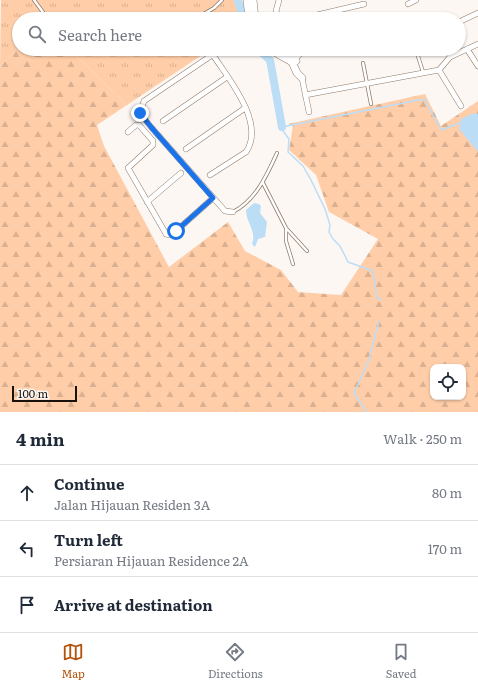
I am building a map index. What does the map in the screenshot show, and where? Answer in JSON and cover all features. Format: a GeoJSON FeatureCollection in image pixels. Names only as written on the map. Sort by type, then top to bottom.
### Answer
{"type":"FeatureCollection","features":[{"type":"Feature","properties":{"kind":"street"},"geometry":{"type":"LineString","coordinates":[[247,0],[248,12]]}},
{"type":"Feature","properties":{"kind":"street"},"geometry":{"type":"LineString","coordinates":[[253,0],[254,12]]}},
{"type":"Feature","properties":{"kind":"street"},"geometry":{"type":"LineString","coordinates":[[276,12],[277,3],[279,0]]}},
{"type":"Feature","properties":{"kind":"street"},"geometry":{"type":"LineString","coordinates":[[408,4],[416,0]]}},
{"type":"Feature","properties":{"kind":"street"},"geometry":{"type":"LineString","coordinates":[[330,12],[364,4]]}},
{"type":"Feature","properties":{"kind":"street"},"geometry":{"type":"LineString","coordinates":[[466,19],[478,13]]}},
{"type":"Feature","properties":{"kind":"street"},"geometry":{"type":"LineString","coordinates":[[478,44],[467,49],[478,66]]}},
{"type":"Feature","properties":{"kind":"street"},"geometry":{"type":"LineString","coordinates":[[212,56],[144,101],[141,107],[142,116],[225,211],[233,212]]}},
{"type":"Feature","properties":{"kind":"street"},"geometry":{"type":"LineString","coordinates":[[210,176],[246,152],[250,146],[252,134],[243,100],[214,56]]}},
{"type":"Feature","properties":{"kind":"street"},"geometry":{"type":"LineString","coordinates":[[284,56],[294,61]]}},
{"type":"Feature","properties":{"kind":"street"},"geometry":{"type":"LineString","coordinates":[[290,56],[302,78],[309,112]]}},
{"type":"Feature","properties":{"kind":"street"},"geometry":{"type":"LineString","coordinates":[[294,61],[299,56]]}},
{"type":"Feature","properties":{"kind":"street"},"geometry":{"type":"LineString","coordinates":[[305,95],[439,70],[452,56]]}},
{"type":"Feature","properties":{"kind":"street"},"geometry":{"type":"LineString","coordinates":[[439,70],[461,106]]}},
{"type":"Feature","properties":{"kind":"street"},"geometry":{"type":"LineString","coordinates":[[162,121],[227,77]]}},
{"type":"Feature","properties":{"kind":"street"},"geometry":{"type":"LineString","coordinates":[[186,149],[245,108]]}},
{"type":"Feature","properties":{"kind":"street"},"geometry":{"type":"LineString","coordinates":[[128,132],[136,125],[139,125],[153,141],[153,145],[128,168],[166,234],[170,235],[213,198]]}},
{"type":"Feature","properties":{"kind":"street"},"geometry":{"type":"LineString","coordinates":[[147,202],[181,173]]}},
{"type":"Feature","properties":{"kind":"lane"},"geometry":{"type":"LineString","coordinates":[[34,0],[43,12]]}},
{"type":"Feature","properties":{"kind":"lane"},"geometry":{"type":"LineString","coordinates":[[207,12],[214,8],[222,0]]}},
{"type":"Feature","properties":{"kind":"lane"},"geometry":{"type":"LineString","coordinates":[[418,56],[422,72]]}},
{"type":"Feature","properties":{"kind":"lane"},"geometry":{"type":"LineString","coordinates":[[363,63],[371,104]]}},
{"type":"Feature","properties":{"kind":"lane"},"geometry":{"type":"LineString","coordinates":[[233,212],[250,198],[263,183],[276,153]]}},
{"type":"Feature","properties":{"kind":"lane"},"geometry":{"type":"LineString","coordinates":[[263,183],[286,228],[307,251]]}},
{"type":"Feature","properties":{"kind":"lane"},"geometry":{"type":"LineString","coordinates":[[286,228],[286,241],[293,264]]}},
{"type":"Feature","properties":{"kind":"green space"},"geometry":{"type":"Polygon","coordinates":[[[1,0],[235,0],[238,12],[12,12],[12,55],[0,66],[1,0]]]}},
{"type":"Feature","properties":{"kind":"green space"},"geometry":{"type":"Polygon","coordinates":[[[12,55],[12,56],[76,56],[127,105],[97,125],[104,146],[169,267],[228,222],[245,251],[281,270],[298,292],[341,295],[378,239],[329,212],[316,175],[289,150],[293,125],[288,124],[425,94],[441,126],[478,101],[478,412],[0,412],[0,66],[12,55]]]}},
{"type":"Feature","properties":{"kind":"green space"},"geometry":{"type":"Polygon","coordinates":[[[76,56],[200,56],[127,105],[76,56]]]}},
{"type":"Feature","properties":{"kind":"water"},"geometry":{"type":"Polygon","coordinates":[[[474,113],[478,114],[478,152],[459,129],[461,119],[474,113]]]}},
{"type":"Feature","properties":{"kind":"water"},"geometry":{"type":"Polygon","coordinates":[[[254,203],[261,206],[260,213],[267,222],[265,237],[258,239],[255,247],[252,244],[253,235],[246,215],[246,210],[254,203]]]}},
{"type":"Feature","properties":{"kind":"waterway"},"geometry":{"type":"LineString","coordinates":[[238,0],[241,12]]}},
{"type":"Feature","properties":{"kind":"waterway"},"geometry":{"type":"LineString","coordinates":[[266,56],[270,60],[282,127]]}},
{"type":"Feature","properties":{"kind":"waterway"},"geometry":{"type":"LineString","coordinates":[[381,300],[377,298],[373,271],[348,262],[340,246],[333,239],[329,232],[330,225],[325,209],[303,166],[288,152],[289,139],[282,127],[424,99],[441,130],[460,123]]}},
{"type":"Feature","properties":{"kind":"waterway"},"geometry":{"type":"LineString","coordinates":[[366,412],[354,393],[368,362],[379,321]]}},
{"type":"Feature","properties":{"kind":"route"},"geometry":{"type":"LineString","coordinates":[[140,113],[213,198],[176,231]]}}]}
